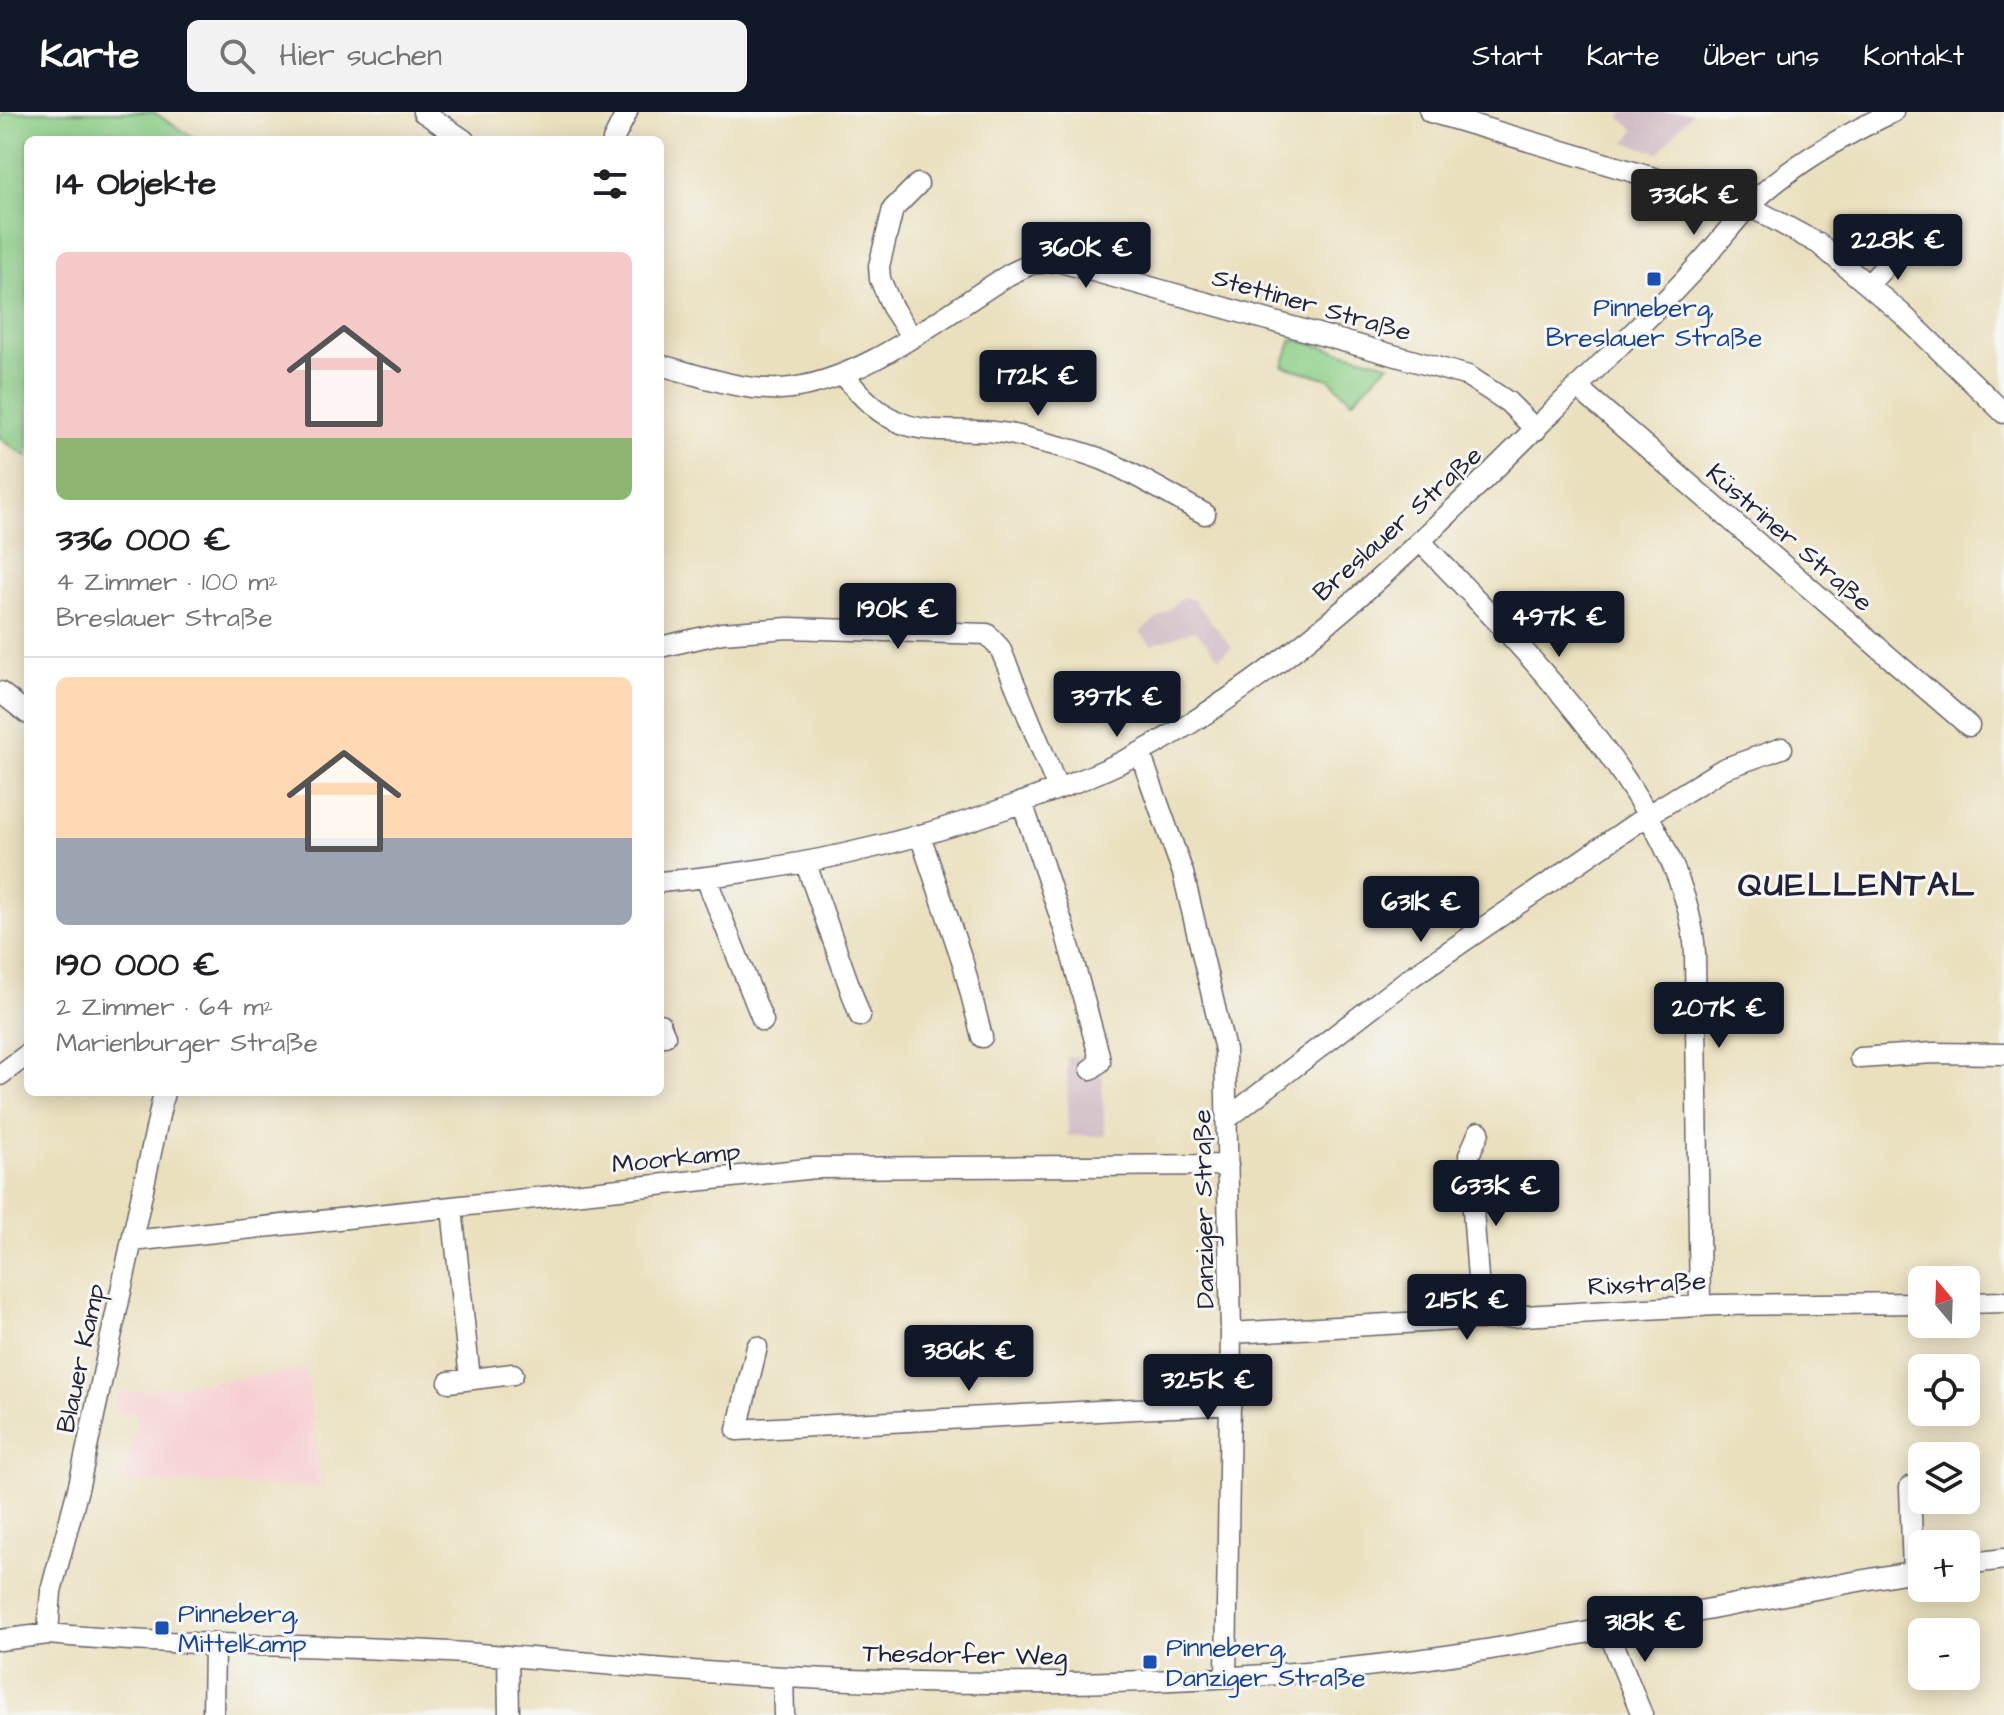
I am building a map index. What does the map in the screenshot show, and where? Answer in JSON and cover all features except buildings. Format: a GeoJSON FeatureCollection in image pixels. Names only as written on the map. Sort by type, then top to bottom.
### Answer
{"type":"FeatureCollection","features":[{"type":"Feature","properties":{"kind":"street"},"geometry":{"type":"LineString","coordinates":[[423,112],[458,136]]}},
{"type":"Feature","properties":{"kind":"street"},"geometry":{"type":"LineString","coordinates":[[615,136],[627,112]]}},
{"type":"Feature","properties":{"kind":"street"},"geometry":{"type":"LineString","coordinates":[[1430,112],[1749,206],[1819,244],[1868,285],[2004,413]]}},
{"type":"Feature","properties":{"kind":"street","name":"Breslauer Straße"},"geometry":{"type":"LineString","coordinates":[[664,882],[806,864],[921,838],[1058,789],[1140,753],[1243,687],[1421,542],[1660,306],[1749,206],[1802,164],[1891,112]]}},
{"type":"Feature","properties":{"kind":"street"},"geometry":{"type":"LineString","coordinates":[[911,336],[892,307],[880,279],[879,266],[893,209],[918,184]]}},
{"type":"Feature","properties":{"kind":"street"},"geometry":{"type":"LineString","coordinates":[[1868,285],[1909,241]]}},
{"type":"Feature","properties":{"kind":"street","name":"Stettiner Straße"},"geometry":{"type":"LineString","coordinates":[[664,366],[750,387],[782,389],[844,375],[1010,274],[1031,264],[1057,261],[1468,376],[1508,402],[1536,430]]}},
{"type":"Feature","properties":{"kind":"street"},"geometry":{"type":"LineString","coordinates":[[844,375],[865,402],[891,421],[919,431],[1026,437],[1106,461],[1205,514]]}},
{"type":"Feature","properties":{"kind":"street","name":"Küstriner Straße"},"geometry":{"type":"LineString","coordinates":[[1577,387],[1969,726]]}},
{"type":"Feature","properties":{"kind":"street"},"geometry":{"type":"LineString","coordinates":[[1421,542],[1508,633],[1580,718],[1648,815],[1679,876],[1694,928],[1700,1306]]}},
{"type":"Feature","properties":{"kind":"street"},"geometry":{"type":"LineString","coordinates":[[664,646],[722,633],[788,628],[987,634],[1000,648],[1058,789]]}},
{"type":"Feature","properties":{"kind":"street"},"geometry":{"type":"LineString","coordinates":[[0,692],[24,711]]}},
{"type":"Feature","properties":{"kind":"street"},"geometry":{"type":"LineString","coordinates":[[1228,1118],[1407,980],[1648,815],[1723,769],[1782,748]]}},
{"type":"Feature","properties":{"kind":"street","name":"Danziger Straße"},"geometry":{"type":"LineString","coordinates":[[1140,753],[1183,873],[1225,1050],[1231,1333],[1226,1676]]}},
{"type":"Feature","properties":{"kind":"street"},"geometry":{"type":"LineString","coordinates":[[1022,802],[1065,931],[1099,1055],[1100,1062],[1091,1069]]}},
{"type":"Feature","properties":{"kind":"street"},"geometry":{"type":"LineString","coordinates":[[921,838],[963,963],[982,1037]]}},
{"type":"Feature","properties":{"kind":"street"},"geometry":{"type":"LineString","coordinates":[[806,864],[860,1016]]}},
{"type":"Feature","properties":{"kind":"street"},"geometry":{"type":"LineString","coordinates":[[706,878],[763,1021]]}},
{"type":"Feature","properties":{"kind":"street"},"geometry":{"type":"LineString","coordinates":[[1860,1058],[1933,1053],[2004,1054]]}},
{"type":"Feature","properties":{"kind":"street"},"geometry":{"type":"LineString","coordinates":[[0,1075],[24,1057]]}},
{"type":"Feature","properties":{"kind":"street","name":"Blauer Kamp"},"geometry":{"type":"LineString","coordinates":[[48,1634],[51,1591],[78,1489],[163,1096]]}},
{"type":"Feature","properties":{"kind":"street"},"geometry":{"type":"LineString","coordinates":[[1479,1132],[1469,1155],[1481,1319]]}},
{"type":"Feature","properties":{"kind":"street","name":"Moorkamp"},"geometry":{"type":"LineString","coordinates":[[132,1241],[816,1168],[1228,1165]]}},
{"type":"Feature","properties":{"kind":"street"},"geometry":{"type":"LineString","coordinates":[[452,1208],[470,1379]]}},
{"type":"Feature","properties":{"kind":"street"},"geometry":{"type":"LineString","coordinates":[[1980,1303],[2004,1302]]}},
{"type":"Feature","properties":{"kind":"street","name":"Rixstraße"},"geometry":{"type":"LineString","coordinates":[[1231,1333],[1700,1306],[1908,1303]]}},
{"type":"Feature","properties":{"kind":"street"},"geometry":{"type":"LineString","coordinates":[[757,1347],[737,1430],[1231,1404]]}},
{"type":"Feature","properties":{"kind":"street"},"geometry":{"type":"LineString","coordinates":[[449,1382],[513,1374]]}},
{"type":"Feature","properties":{"kind":"street"},"geometry":{"type":"LineString","coordinates":[[1980,1562],[2004,1559]]}},
{"type":"Feature","properties":{"kind":"street","name":"Thesdorfer Weg"},"geometry":{"type":"LineString","coordinates":[[0,1640],[48,1634],[508,1656],[783,1677],[1043,1683],[1306,1672],[1427,1658],[1608,1630],[1908,1573]]}},
{"type":"Feature","properties":{"kind":"street"},"geometry":{"type":"LineString","coordinates":[[1608,1630],[1642,1715]]}},
{"type":"Feature","properties":{"kind":"street"},"geometry":{"type":"LineString","coordinates":[[213,1715],[214,1643]]}},
{"type":"Feature","properties":{"kind":"street"},"geometry":{"type":"LineString","coordinates":[[508,1656],[509,1715]]}},
{"type":"Feature","properties":{"kind":"street"},"geometry":{"type":"LineString","coordinates":[[783,1677],[784,1715]]}},
{"type":"Feature","properties":{"kind":"shaded area"},"geometry":{"type":"Polygon","coordinates":[[[1625,112],[1692,112],[1659,153],[1626,142],[1635,130],[1620,118],[1625,112]]]}},
{"type":"Feature","properties":{"kind":"shaded area"},"geometry":{"type":"Polygon","coordinates":[[[1184,597],[1194,600],[1232,647],[1219,658],[1195,630],[1151,645],[1140,632],[1184,597]]]}},
{"type":"Feature","properties":{"kind":"shaded area"},"geometry":{"type":"Polygon","coordinates":[[[1101,1056],[1105,1136],[1068,1136],[1067,1057],[1101,1056]]]}},
{"type":"Feature","properties":{"kind":"shaded area"},"geometry":{"type":"Polygon","coordinates":[[[306,1370],[321,1487],[125,1482],[138,1415],[114,1411],[118,1393],[306,1370]]]}},
{"type":"Feature","properties":{"kind":"green space"},"geometry":{"type":"Polygon","coordinates":[[[4,112],[153,112],[192,136],[24,136],[24,454],[0,439],[0,118],[4,112]]]}},
{"type":"Feature","properties":{"kind":"green space"},"geometry":{"type":"Polygon","coordinates":[[[1292,339],[1389,364],[1352,401],[1329,379],[1283,366],[1292,339]]]}},
{"type":"Feature","properties":{"kind":"place","name":"Pinneberg, Breslauer Straße"},"geometry":{"type":"Point","coordinates":[1654,279]}},
{"type":"Feature","properties":{"kind":"place","name":"Pinneberg, Mittelkamp"},"geometry":{"type":"Point","coordinates":[162,1628]}},
{"type":"Feature","properties":{"kind":"place","name":"Pinneberg, Danziger Straße"},"geometry":{"type":"Point","coordinates":[1150,1662]}},
{"type":"Feature","properties":{"kind":"district","name":"QUELLENTAL"},"geometry":{"type":"Point","coordinates":[1857,883]}}]}
